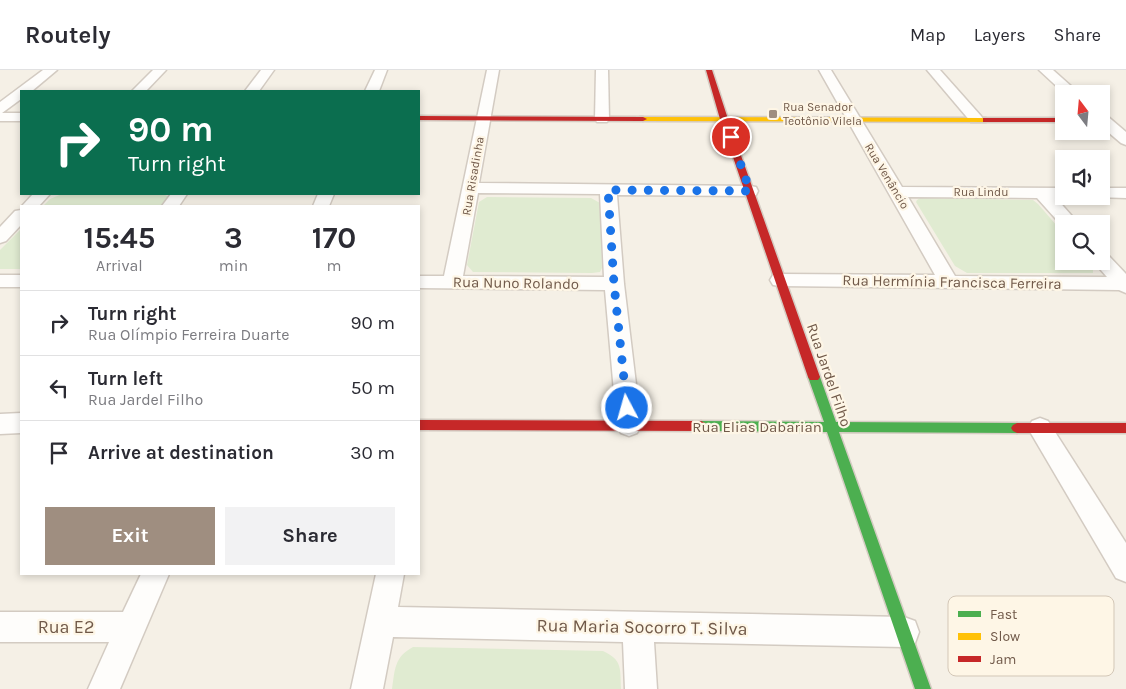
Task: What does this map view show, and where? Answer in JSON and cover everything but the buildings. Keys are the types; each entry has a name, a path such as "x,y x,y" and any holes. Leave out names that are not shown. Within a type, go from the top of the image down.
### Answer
{"street":[{"path":"25,90 51,70"},
{"path":"140,90 160,70"},
{"path":"253,90 268,70"},
{"path":"372,90 381,70"},
{"name":"Rua Risadinha","path":"452,282 472,188 493,70"},
{"path":"602,70 602,118"},
{"name":"Rua Jardel Filho","path":"709,70 724,119 924,689"},
{"name":"Rua Venâncio","path":"825,70 949,282"},
{"path":"932,70 976,119"},
{"path":"1045,70 1062,85"},
{"path":"0,110 20,94"},
{"path":"0,117 20,117"},
{"path":"420,118 1055,120"},
{"path":"1110,119 1126,120"},
{"path":"1110,126 1126,140"},
{"path":"472,188 750,191"},
{"path":"608,190 614,284 629,426"},
{"name":"Rua Lindu","path":"898,192 1055,193"},
{"path":"1042,193 1062,215"},
{"path":"1110,193 1126,193"},
{"path":"31,205 41,195"},
{"path":"0,237 20,216"},
{"path":"1110,269 1125,285"},
{"name":"Rua Hermínia Francisca Ferreira","path":"780,280 1125,285"},
{"path":"0,281 20,281"},
{"name":"Rua Nuno Rolando","path":"420,282 614,284"},
{"name":"Rua Elias Dabarian","path":"420,426 1126,428"},
{"path":"1040,428 1126,568"},
{"path":"104,689 155,575"},
{"path":"367,689 390,575"},
{"name":"Rua Maria Socorro T. Silva","path":"380,622 904,632"},
{"name":"Rua E2","path":"0,627 132,627"},
{"path":"638,627 641,689"}],"green space":[{"path":"60,195 165,195 170,200 166,205 44,205 50,199"},
{"path":"487,197 591,198 600,203 602,268 600,272 473,272 467,265 479,202"},
{"path":"920,198 1033,200 1055,224 1055,270 1093,270 1093,273 967,273 955,266 916,202"},
{"path":"20,230 20,269 0,269 0,250"},
{"path":"413,647 603,651 614,658 619,666 621,689 392,689 396,665 402,655"}],"traffic: fast":[{"path":"814,377 923,689"},
{"path":"701,426 1017,428"}],"traffic: slow":[{"path":"643,119 986,120"}],"traffic: jam":[{"path":"709,70 724,119 814,377"},
{"path":"420,118 643,119"},
{"path":"986,120 1055,120"},
{"path":"420,425 701,426"},
{"path":"1017,428 1126,428"}],"place":[{"name":"Rua Senador Teotônio Vilela","path":"773,114"}],"route":[{"path":"627,408 614,284 608,190 750,191 731,137"}]}
